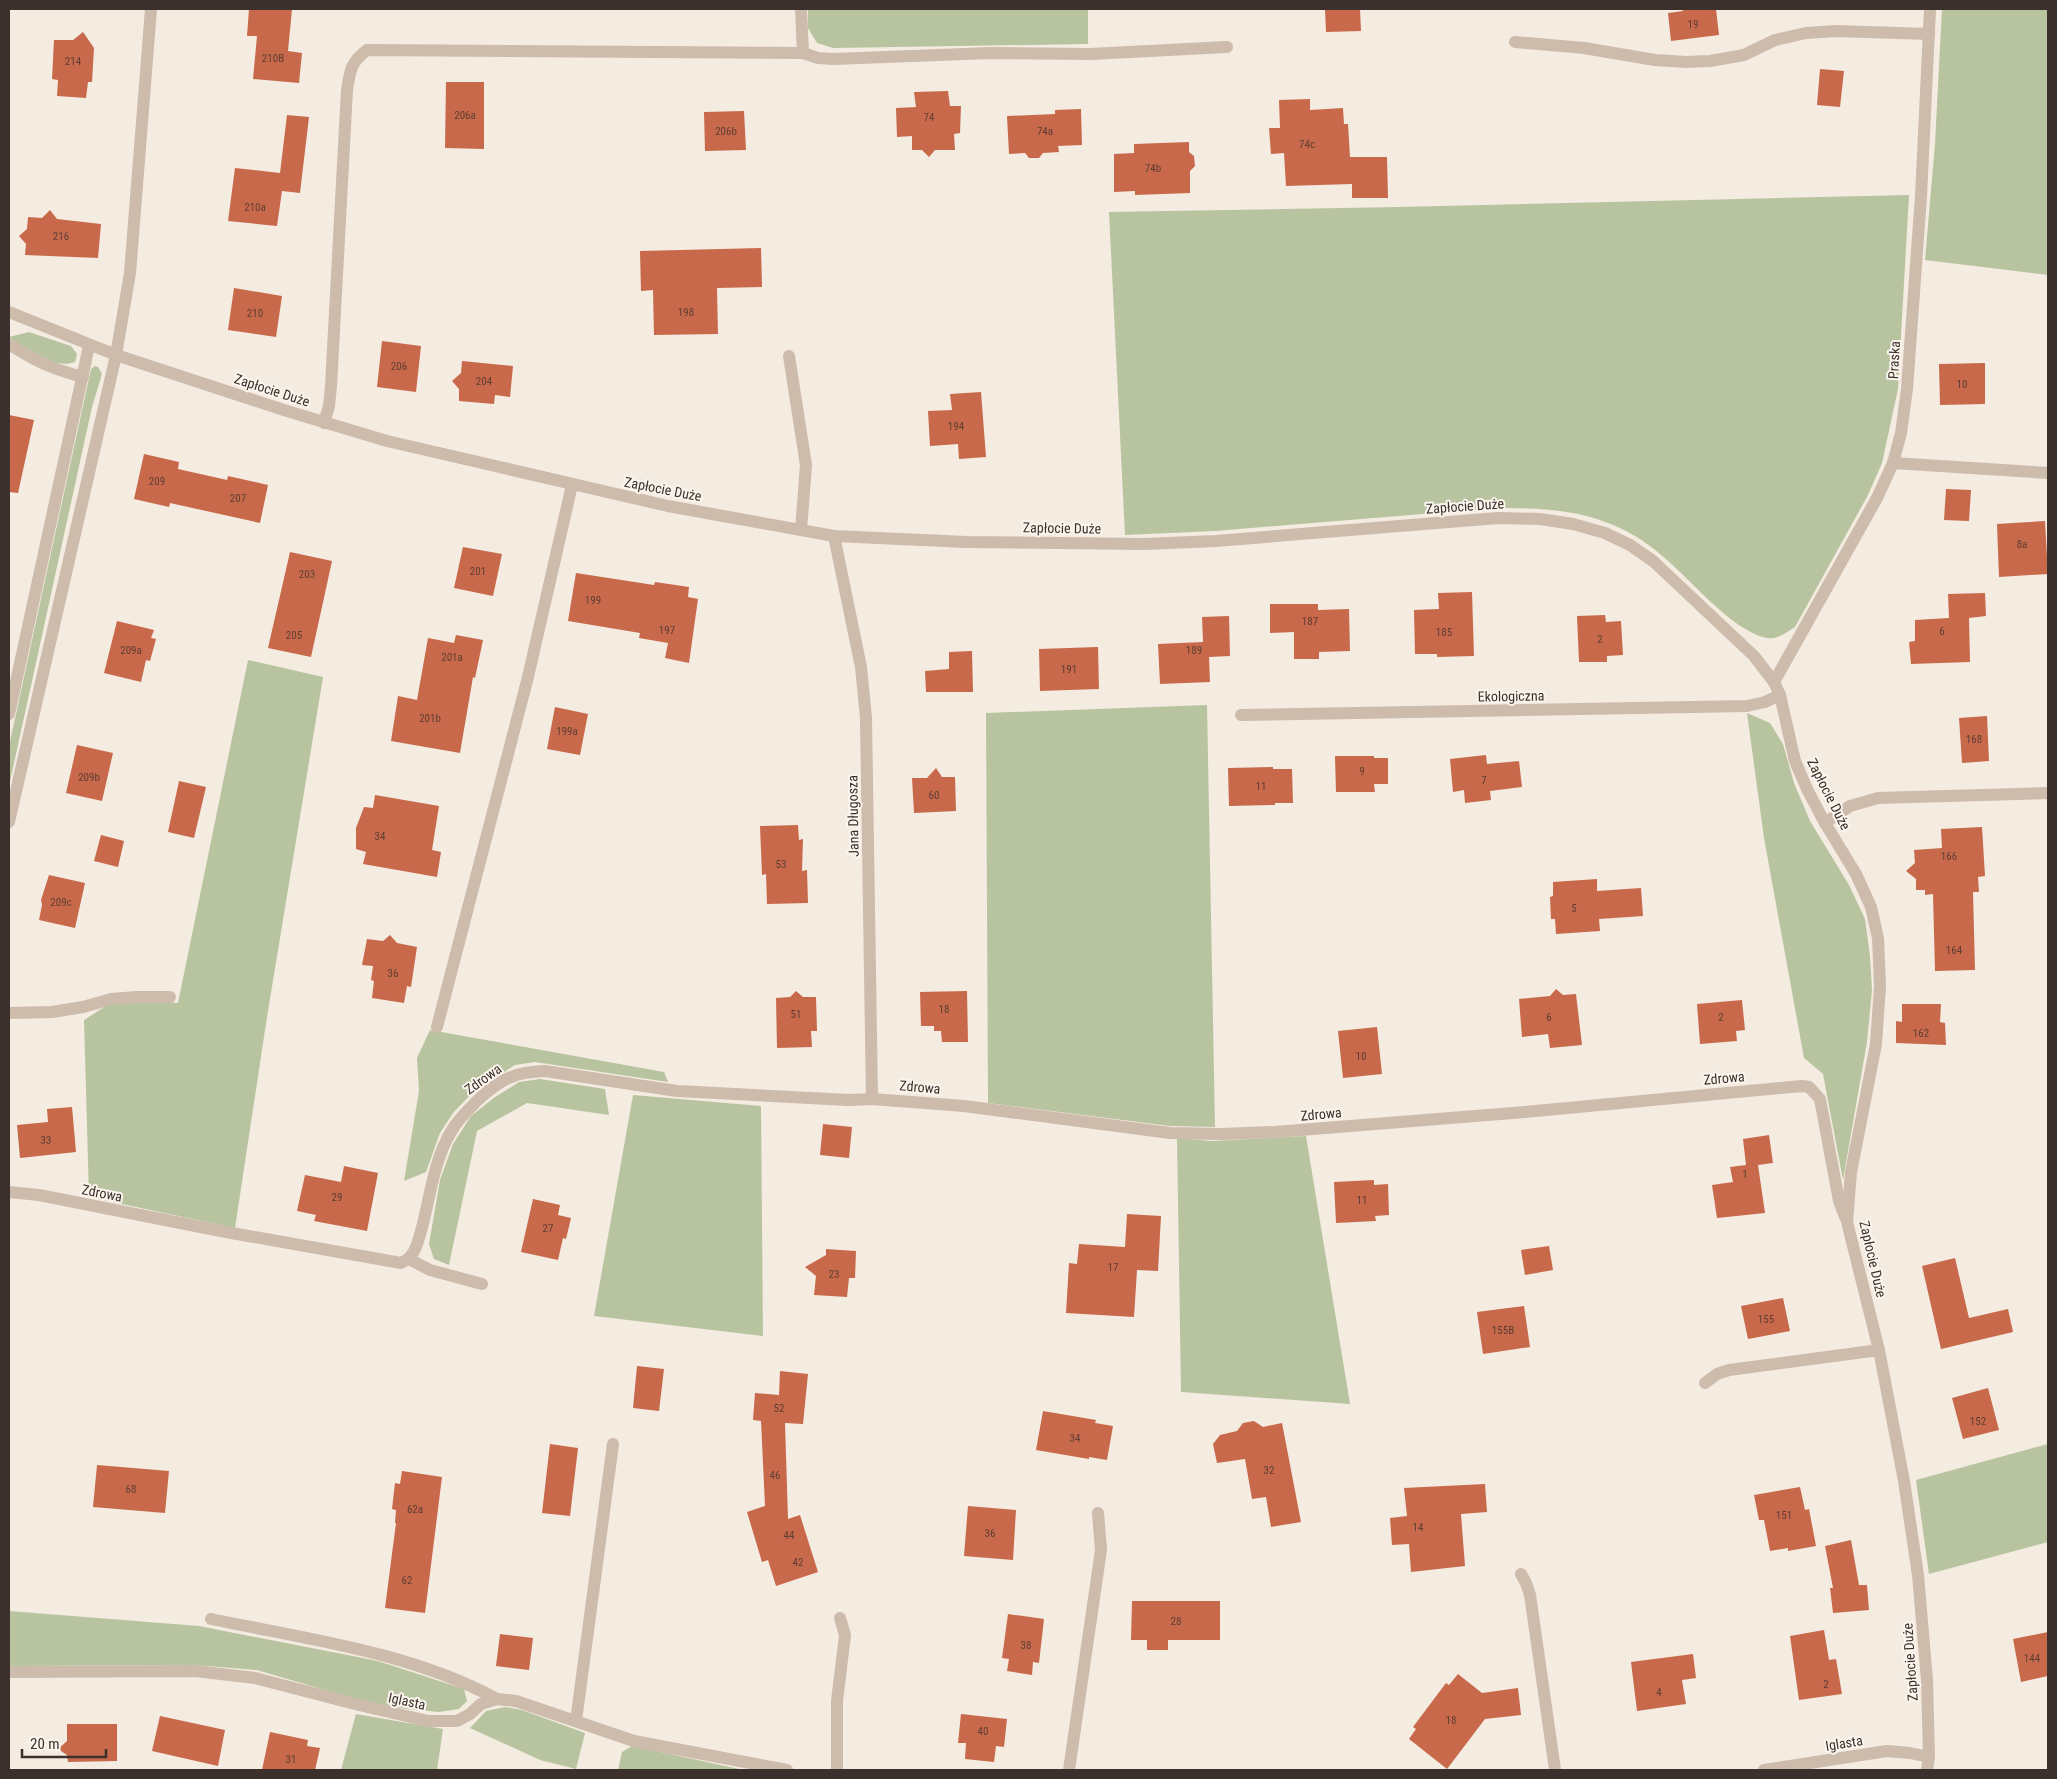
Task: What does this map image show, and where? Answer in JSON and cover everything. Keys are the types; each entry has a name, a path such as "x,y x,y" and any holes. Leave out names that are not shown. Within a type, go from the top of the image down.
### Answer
{"street":[{"path":"9,822 116,355 130,273 151,9"},
{"path":"801,9 803,53"},
{"name":"Praska","path":"1774,682 1877,498 1893,463 1901,433 1907,389 1921,196 1930,9"},
{"path":"1515,42 1584,48 1655,60 1686,62 1710,61 1744,54 1775,40 1806,33 1836,31 1929,34"},
{"path":"324,423 329,406 331,386 347,90 355,59 367,50 803,53 818,58 833,59 991,54 1090,54 1227,47"},
{"name":"Zapłocie Duże","path":"10,315 89,346 324,423 387,441 668,506 834,536 966,542 1144,544 1216,541 1498,518 1540,519 1573,524 1605,534 1630,545 1653,561 1728,630 1754,656 1774,682 1780,695 1795,761 1824,823 1856,874 1871,907 1878,947 1880,986 1876,1044 1851,1172 1847,1222 1879,1350 1904,1481 1918,1576 1928,1680 1928,1764"},
{"path":"9,344 34,360 53,369 82,377"},
{"path":"9,714 89,346"},
{"path":"789,356 806,465 801,530"},
{"path":"1893,463 2048,473"},
{"path":"437,1027 528,677 572,485"},
{"name":"Jana Długosza","path":"834,536 861,667 866,718 872,1099"},
{"name":"Ekologiczna","path":"1242,715 1731,706 1765,702 1780,695"},
{"path":"1824,823 1850,806 1878,798 2048,793"},
{"path":"9,1013 52,1012 83,1007 111,999 137,996 170,997"},
{"name":"Zdrowa","path":"9,1192 39,1195 401,1264 409,1260 416,1249 433,1177 452,1129 466,1111 486,1093 505,1079 523,1072 545,1071 677,1091 848,1100 872,1099 964,1106 1170,1133 1222,1134 1275,1132 1802,1086 1809,1087 1820,1100 1839,1201 1847,1222"},
{"path":"409,1260 430,1270 482,1284"},
{"path":"1705,1383 1717,1374 1728,1370 1879,1350"},
{"path":"576,1721 613,1444"},
{"path":"1069,1770 1101,1550 1098,1513"},
{"path":"1520,1574 1530,1595 1555,1770"},
{"path":"837,1770 837,1702 845,1635 840,1618"},
{"path":"211,1619 375,1653 468,1684 497,1699 516,1701 634,1741 787,1770"},
{"name":"Iglasta","path":"9,1672 195,1671 224,1673 255,1678 408,1717 447,1722 457,1721 470,1714 481,1704 497,1699"},
{"name":"Iglasta","path":"1764,1770 1887,1751 1910,1753 1928,1764"}],"green space":[{"path":"808,9 1088,9 1088,44 833,48 817,43 808,28"},
{"path":"1942,9 2048,9 2048,275 1925,260 1935,144"},
{"path":"1909,195 1898,389 1882,463 1868,495 1795,627 1778,637 1767,638 1739,625 1711,602 1660,554 1635,536 1594,518 1567,512 1496,508 1215,531 1125,535 1109,212"},
{"path":"29,332 71,346 77,354 75,362 67,364 49,361 9,337"},
{"path":"95,366 98,367 102,374 92,407 9,786 9,746 91,369"},
{"path":"248,660 323,677 267,1017 235,1228 89,1197 84,1020 109,1004 147,1001 178,1003"},
{"path":"1207,705 1215,1127 1170,1126 988,1103 986,713"},
{"path":"1747,713 1770,723 1783,744 1794,783 1810,821 1849,885 1865,919 1872,990 1867,1042 1843,1180 1823,1074 1804,1058 1764,838"},
{"path":"430,1030 664,1072 668,1082 535,1062 515,1065 474,1091 453,1113 440,1133 426,1172 404,1181 419,1091 417,1058"},
{"path":"540,1079 605,1089 609,1115 527,1103 477,1131 449,1265 434,1259 429,1244 440,1180 453,1144 471,1116 495,1097 519,1082"},
{"path":"633,1095 761,1106 763,1336 594,1316"},
{"path":"1306,1136 1350,1404 1181,1392 1177,1138 1213,1141"},
{"path":"2048,1444 2048,1542 1929,1574 1916,1480"},
{"path":"9,1611 199,1626 378,1661 464,1689 467,1701 459,1709 439,1712 407,1709 362,1701 257,1670 194,1665 9,1666"},
{"path":"505,1707 522,1710 585,1733 576,1769 540,1760 470,1728 486,1711"},
{"path":"356,1714 443,1729 437,1770 341,1770"},
{"path":"632,1746 744,1770 618,1770 622,1752"}],"building":[{"path":"249,9 292,9 288,51 302,53 299,83 253,79 257,36 247,36"},
{"path":"1325,9 1360,9 1361,31 1326,32"},
{"path":"1682,9 1716,9 1719,35 1671,41 1668,13 1683,11"},
{"path":"83,32 94,48 92,82 88,82 86,98 57,96 58,80 52,79 54,40 73,40"},
{"path":"1820,69 1844,71 1840,107 1817,105"},
{"path":"446,82 484,82 484,149 445,148"},
{"path":"948,91 950,106 961,106 960,133 954,134 955,150 935,150 929,157 922,150 912,150 912,136 897,137 896,108 916,107 914,92"},
{"path":"1310,99 1310,110 1343,108 1344,124 1348,124 1350,157 1387,157 1388,198 1352,198 1352,184 1286,186 1284,153 1271,154 1269,128 1280,128 1279,100"},
{"path":"1081,109 1082,145 1058,146 1059,152 1043,153 1039,158 1029,158 1025,153 1009,154 1007,116 1055,114 1055,110"},
{"path":"744,111 746,150 705,151 704,112"},
{"path":"287,115 309,117 300,193 282,191 277,226 228,221 235,168 280,173"},
{"path":"1189,142 1189,152 1194,156 1195,166 1190,171 1190,193 1135,195 1135,191 1114,192 1114,154 1134,153 1134,144"},
{"path":"50,210 57,219 101,224 98,258 25,255 26,244 19,236 27,229 28,217 42,218"},
{"path":"761,248 762,287 717,288 718,334 654,335 653,290 641,291 640,251"},
{"path":"234,288 282,296 276,337 228,330"},
{"path":"382,341 421,346 416,392 377,387"},
{"path":"462,361 513,366 510,397 495,395 494,404 459,401 459,389 452,381 461,373"},
{"path":"1985,363 1985,404 1940,405 1939,364"},
{"path":"981,392 986,457 959,459 958,444 930,446 928,411 952,410 950,394"},
{"path":"9,415 34,420 18,493 9,492"},
{"path":"144,454 179,462 178,469 227,480 228,476 268,485 260,523 170,503 169,507 134,499"},
{"path":"1946,489 1971,490 1969,521 1944,520"},
{"path":"2045,521 2048,574 1999,577 1997,524"},
{"path":"463,547 502,554 493,596 454,588"},
{"path":"290,552 332,561 311,657 268,648"},
{"path":"576,573 654,585 655,582 689,587 688,597 698,599 689,663 665,658 668,643 639,638 640,633 568,621"},
{"path":"1472,592 1474,656 1437,657 1437,654 1415,654 1414,610 1439,609 1438,593"},
{"path":"1985,593 1986,616 1969,618 1970,662 1911,664 1909,642 1915,641 1915,620 1949,618 1948,594"},
{"path":"1270,604 1318,604 1318,610 1349,609 1350,651 1319,652 1319,659 1294,659 1294,632 1270,633"},
{"path":"1605,615 1606,622 1621,621 1623,655 1607,656 1607,662 1579,662 1577,616"},
{"path":"1229,616 1230,656 1209,657 1210,682 1160,684 1158,644 1203,642 1202,617"},
{"path":"117,621 154,630 151,638 156,639 150,661 146,660 141,682 104,673"},
{"path":"456,635 483,640 475,678 473,677 460,753 391,741 398,696 417,700 428,638 454,643"},
{"path":"1098,647 1099,689 1040,691 1039,649"},
{"path":"972,651 973,692 926,692 925,671 949,669 949,652"},
{"path":"555,707 588,714 580,755 547,749"},
{"path":"1987,716 1989,761 1962,763 1959,718"},
{"path":"77,745 113,753 102,801 66,793"},
{"path":"1486,755 1487,764 1519,761 1522,787 1490,791 1491,800 1465,803 1464,790 1453,792 1450,759"},
{"path":"1335,756 1388,758 1388,784 1374,784 1375,792 1336,792"},
{"path":"1273,767 1273,769 1292,769 1293,803 1229,806 1228,768"},
{"path":"936,768 942,777 955,777 956,811 914,813 912,778 927,778"},
{"path":"179,781 206,787 194,838 168,832"},
{"path":"375,795 439,806 432,850 441,852 437,877 363,864 366,852 356,849 356,828 364,807 373,808"},
{"path":"798,825 799,840 803,839 802,871 807,870 808,903 767,904 766,874 762,875 760,826"},
{"path":"1982,827 1985,876 1978,877 1979,892 1973,892 1975,970 1935,971 1933,894 1925,895 1925,890 1916,890 1916,879 1906,871 1915,863 1914,850 1942,848 1941,829"},
{"path":"101,835 124,841 118,867 94,861"},
{"path":"49,875 85,883 75,928 39,920 41,900"},
{"path":"1597,879 1597,891 1641,888 1643,916 1599,919 1600,931 1556,934 1555,919 1551,919 1550,897 1553,896 1553,882"},
{"path":"390,935 397,943 417,947 411,987 407,986 404,1003 372,998 374,981 371,980 373,966 362,965 367,939 383,941"},
{"path":"1556,989 1563,995 1576,994 1582,1045 1550,1048 1548,1034 1522,1037 1519,999 1550,996"},
{"path":"796,991 803,997 816,997 817,1031 811,1031 812,1047 777,1048 776,998 790,997"},
{"path":"967,991 968,1042 942,1042 941,1031 934,1031 934,1026 921,1026 920,992"},
{"path":"1742,1000 1745,1030 1736,1031 1737,1041 1700,1044 1697,1004"},
{"path":"1902,1004 1941,1004 1940,1022 1945,1023 1946,1045 1896,1043 1896,1021 1902,1022"},
{"path":"1377,1027 1382,1074 1343,1078 1338,1031"},
{"path":"72,1107 76,1152 20,1158 17,1125 48,1122 47,1109"},
{"path":"823,1124 852,1127 849,1158 820,1155"},
{"path":"1769,1135 1773,1163 1758,1165 1765,1213 1717,1218 1712,1185 1733,1182 1730,1167 1746,1165 1743,1139"},
{"path":"344,1166 378,1173 367,1231 314,1221 316,1215 297,1211 305,1175 341,1182"},
{"path":"1374,1180 1374,1185 1388,1184 1389,1215 1375,1216 1376,1221 1336,1223 1334,1182"},
{"path":"533,1199 560,1205 558,1215 571,1218 566,1239 563,1238 558,1260 521,1252"},
{"path":"1127,1214 1161,1216 1158,1271 1137,1270 1134,1317 1066,1313 1069,1263 1077,1264 1079,1244 1125,1247"},
{"path":"1549,1246 1553,1270 1525,1275 1521,1250"},
{"path":"826,1249 856,1251 855,1278 849,1278 847,1297 814,1295 816,1276 805,1267 826,1255"},
{"path":"1955,1258 1969,1318 2008,1309 2013,1332 1941,1349 1922,1266"},
{"path":"1783,1298 1790,1331 1748,1339 1741,1306"},
{"path":"1524,1306 1530,1347 1483,1354 1477,1312"},
{"path":"637,1366 664,1369 659,1411 633,1408"},
{"path":"780,1371 808,1374 803,1424 785,1423 788,1519 800,1515 818,1572 776,1586 768,1560 762,1562 747,1512 765,1506 761,1421 753,1420 755,1393 779,1395"},
{"path":"1988,1388 1999,1430 1963,1439 1952,1398"},
{"path":"1043,1411 1096,1420 1095,1423 1113,1426 1107,1460 1089,1457 1089,1459 1036,1450"},
{"path":"1254,1421 1263,1427 1282,1423 1301,1522 1271,1527 1266,1497 1252,1499 1245,1459 1217,1463 1213,1444 1220,1435 1237,1431 1243,1423"},
{"path":"550,1444 578,1448 570,1516 542,1513"},
{"path":"97,1465 169,1471 165,1513 93,1507"},
{"path":"402,1471 442,1477 425,1613 385,1608 396,1523 396,1510 392,1509 395,1483 400,1484"},
{"path":"1485,1484 1487,1512 1461,1514 1465,1566 1411,1572 1409,1544 1392,1545 1390,1518 1407,1516 1404,1488"},
{"path":"1800,1487 1805,1510 1809,1509 1816,1546 1788,1551 1788,1548 1770,1551 1764,1520 1759,1520 1754,1495"},
{"path":"968,1506 1016,1510 1013,1560 964,1556"},
{"path":"1851,1540 1859,1585 1867,1585 1869,1610 1833,1613 1830,1588 1833,1588 1825,1546"},
{"path":"1132,1601 1220,1601 1220,1640 1168,1640 1168,1650 1147,1650 1147,1640 1131,1640"},
{"path":"1008,1614 1044,1619 1039,1663 1033,1662 1032,1675 1007,1671 1009,1659 1002,1658"},
{"path":"1824,1630 1829,1660 1836,1659 1842,1694 1799,1700 1790,1636"},
{"path":"2048,1632 2048,1676 2021,1682 2013,1639"},
{"path":"500,1634 533,1638 529,1670 496,1666"},
{"path":"1693,1654 1696,1678 1682,1680 1686,1704 1637,1711 1631,1662"},
{"path":"1458,1674 1482,1693 1518,1688 1521,1715 1485,1719 1447,1769 1409,1739 1416,1729 1413,1727 1446,1683 1449,1685"},
{"path":"961,1714 1007,1719 1004,1747 996,1746 994,1762 965,1759 966,1743 958,1743"},
{"path":"160,1716 225,1730 218,1766 152,1751"},
{"path":"67,1724 117,1724 117,1761 68,1762 67,1755 58,1749 67,1741"},
{"path":"270,1732 308,1740 307,1746 320,1748 315,1770 262,1770"}]}
